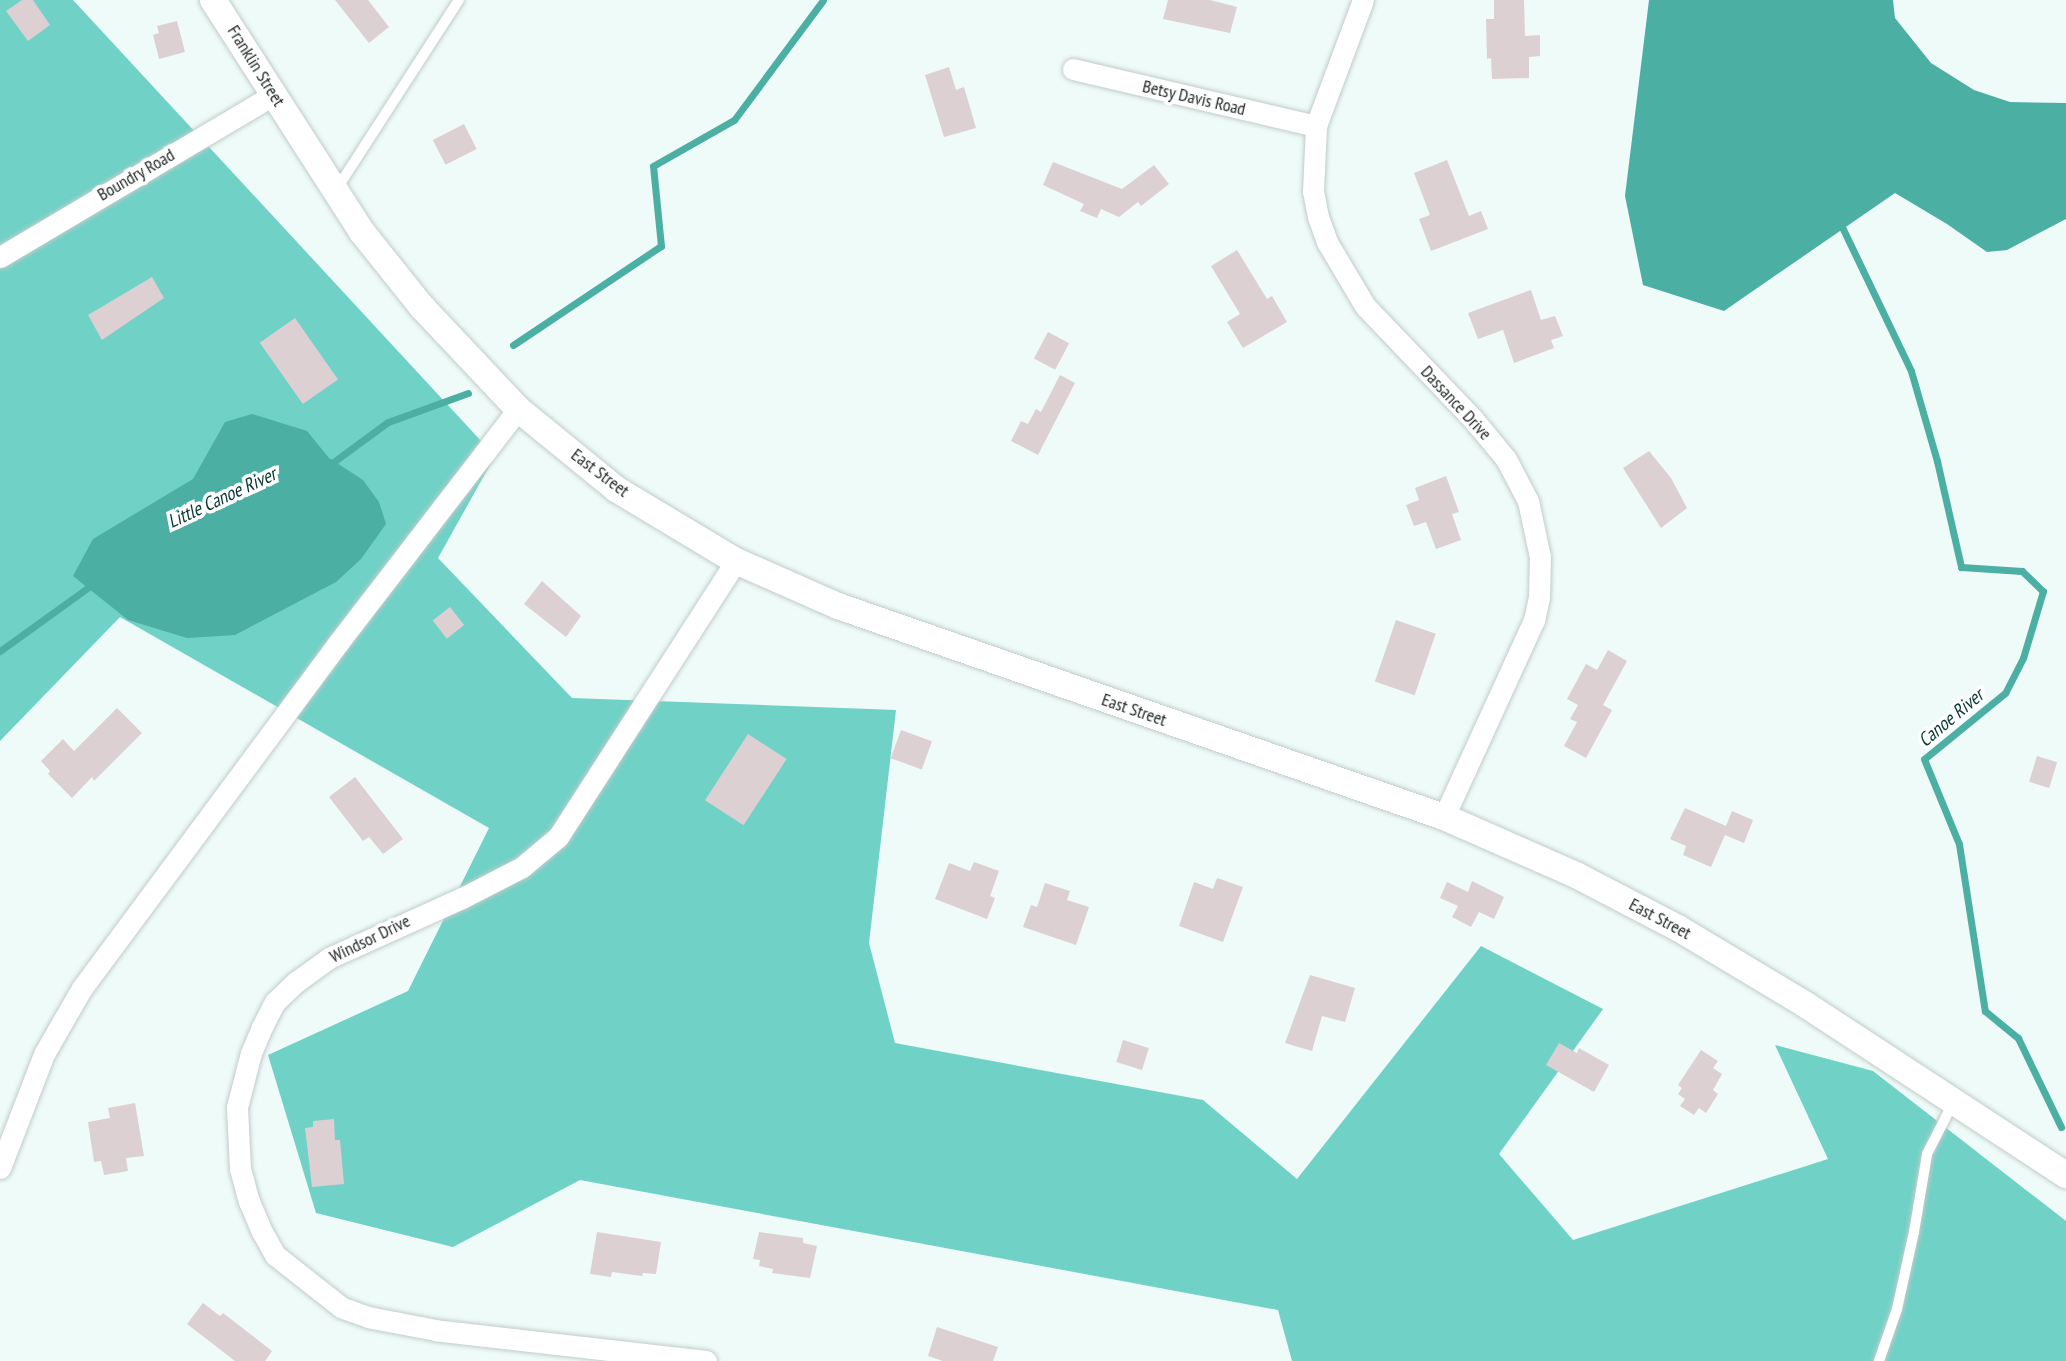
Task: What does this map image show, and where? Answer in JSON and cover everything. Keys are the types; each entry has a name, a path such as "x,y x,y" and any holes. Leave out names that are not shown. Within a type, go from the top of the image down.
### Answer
{"street":[{"name":"Franklin Street","path":"213,0 296,133"},
{"name":"Dassance Drive","path":"1363,0 1316,126 1313,191 1327,242 1365,306 1474,419 1506,458 1528,501 1538,537 1540,579 1534,620 1444,817"},
{"name":"Betsy Davis Road","path":"1073,69 1316,126"},
{"name":"Boundry Road","path":"0,257 274,95"},
{"name":"East Street","path":"296,133 362,232 421,306 518,409 616,489 736,561 838,606 971,655 1444,817 1576,875 1678,928 1806,1004 2066,1175"},
{"path":"0,1168 44,1054 82,988 338,643 518,409"},
{"name":"Windsor Drive","path":"706,1361 436,1331 369,1317 341,1307 275,1255 262,1233 240,1169 237,1107 251,1053 262,1027 275,1002 296,982 329,958 512,872 558,837 736,561"}],"lane":[{"path":"335,192 458,0"},
{"path":"1879,1361 1898,1309 1927,1154 1954,1101"}],"shaded area":[{"path":"0,0 73,0 495,456 438,558 572,698 896,710 869,943 895,1043 1203,1100 1297,1179 1481,946 1603,1009 1499,1154 1573,1240 1828,1159 1775,1045 1873,1071 2066,1221 2066,1361 1292,1361 1278,1310 580,1180 453,1247 316,1213 268,1055 408,991 489,828 120,617 0,741"}],"water":[{"path":"1649,0 1893,0 1895,18 1931,63 1974,90 2010,102 2066,103 2066,219 2007,250 1987,252 1895,193 1724,311 1643,285 1625,196"},
{"path":"252,414 307,431 329,458 363,480 379,502 386,524 361,559 336,582 235,635 187,638 128,620 73,576 93,539 193,479 225,422"}],"building":[{"path":"22,0 33,0 50,25 28,41 6,11"},
{"path":"335,0 368,0 389,27 369,43"},
{"path":"1168,0 1210,0 1237,7 1230,33 1163,19"},
{"path":"1494,0 1524,0 1525,36 1540,35 1540,56 1529,57 1529,78 1492,79 1491,58 1487,59 1486,19 1494,19"},
{"path":"177,21 185,52 159,59 153,35 159,33 157,26"},
{"path":"949,67 956,90 964,87 976,128 944,137 925,75"},
{"path":"464,124 477,149 446,165 433,140"},
{"path":"1447,160 1469,216 1481,211 1488,229 1431,251 1419,219 1430,215 1414,173"},
{"path":"1053,162 1122,189 1154,165 1169,184 1141,206 1138,202 1119,217 1101,209 1097,218 1080,211 1084,204 1043,185"},
{"path":"1237,250 1267,299 1272,296 1287,322 1243,348 1227,322 1240,314 1211,266"},
{"path":"152,277 164,298 102,340 88,315"},
{"path":"1531,290 1541,320 1555,316 1563,336 1551,340 1554,348 1514,363 1503,330 1478,339 1468,313"},
{"path":"295,318 338,379 303,404 260,343"},
{"path":"1048,332 1069,343 1055,370 1034,358"},
{"path":"1060,375 1075,383 1038,455 1011,441 1021,421 1028,424 1036,409 1041,412"},
{"path":"1649,451 1671,478 1687,508 1661,528 1623,468"},
{"path":"1446,476 1459,512 1452,514 1461,540 1436,549 1426,522 1414,526 1406,505 1419,500 1415,488"},
{"path":"542,581 581,616 566,637 524,604"},
{"path":"450,607 464,625 447,639 433,621"},
{"path":"1396,620 1436,634 1415,695 1375,681"},
{"path":"1608,650 1627,661 1603,705 1612,710 1586,758 1564,746 1577,722 1570,719 1578,705 1567,699 1586,664 1597,670"},
{"path":"117,708 142,733 94,781 92,777 72,798 48,774 50,771 41,761 63,739 74,751"},
{"path":"901,730 932,741 922,769 891,758"},
{"path":"748,734 787,759 744,825 705,800"},
{"path":"2037,756 2057,762 2049,788 2029,782"},
{"path":"355,777 403,839 383,854 369,837 363,841 329,797"},
{"path":"1685,808 1726,826 1732,811 1753,820 1744,843 1725,835 1711,867 1683,855 1686,846 1670,839"},
{"path":"974,862 999,871 990,896 995,898 987,919 935,899 949,863 970,871"},
{"path":"1217,878 1243,887 1223,942 1179,926 1194,882 1213,889"},
{"path":"1472,881 1504,897 1494,919 1479,912 1471,927 1452,917 1458,906 1440,898 1447,882 1468,892"},
{"path":"1045,883 1070,891 1067,900 1089,907 1076,945 1023,927 1031,905 1037,907"},
{"path":"1310,975 1355,988 1345,1022 1322,1016 1312,1051 1285,1043"},
{"path":"1123,1040 1149,1048 1142,1070 1116,1062"},
{"path":"1559,1043 1577,1053 1579,1048 1609,1065 1594,1092 1546,1065"},
{"path":"1701,1050 1718,1061 1713,1068 1722,1074 1713,1090 1718,1094 1706,1113 1699,1108 1694,1115 1680,1106 1685,1099 1678,1094 1682,1088 1678,1085"},
{"path":"135,1103 144,1156 126,1158 128,1171 104,1175 101,1161 94,1162 88,1122 110,1118 108,1108"},
{"path":"334,1119 335,1140 340,1140 344,1184 312,1187 305,1128 313,1127 313,1121"},
{"path":"597,1232 661,1242 656,1274 643,1273 642,1276 612,1272 611,1277 590,1274"},
{"path":"759,1232 803,1238 803,1243 817,1246 810,1278 772,1273 773,1269 759,1266 760,1260 753,1259"},
{"path":"203,1303 220,1316 223,1313 272,1351 265,1361 235,1361 187,1324"},
{"path":"937,1327 998,1347 993,1361 943,1361 928,1356"}],"waterway":[{"name":"Little Canoe River","path":"513,345 661,246 653,166 734,120 823,0"},
{"name":"Canoe River","path":"1843,229 1911,371 1937,461 1961,567 2022,571 2043,591 2023,658 2005,693 1924,759 1959,844 1985,1011 2018,1038 2061,1127"},
{"name":"Little Canoe River","path":"328,466 388,422 468,393"},
{"name":"Little Canoe River","path":"0,651 93,584"}]}
